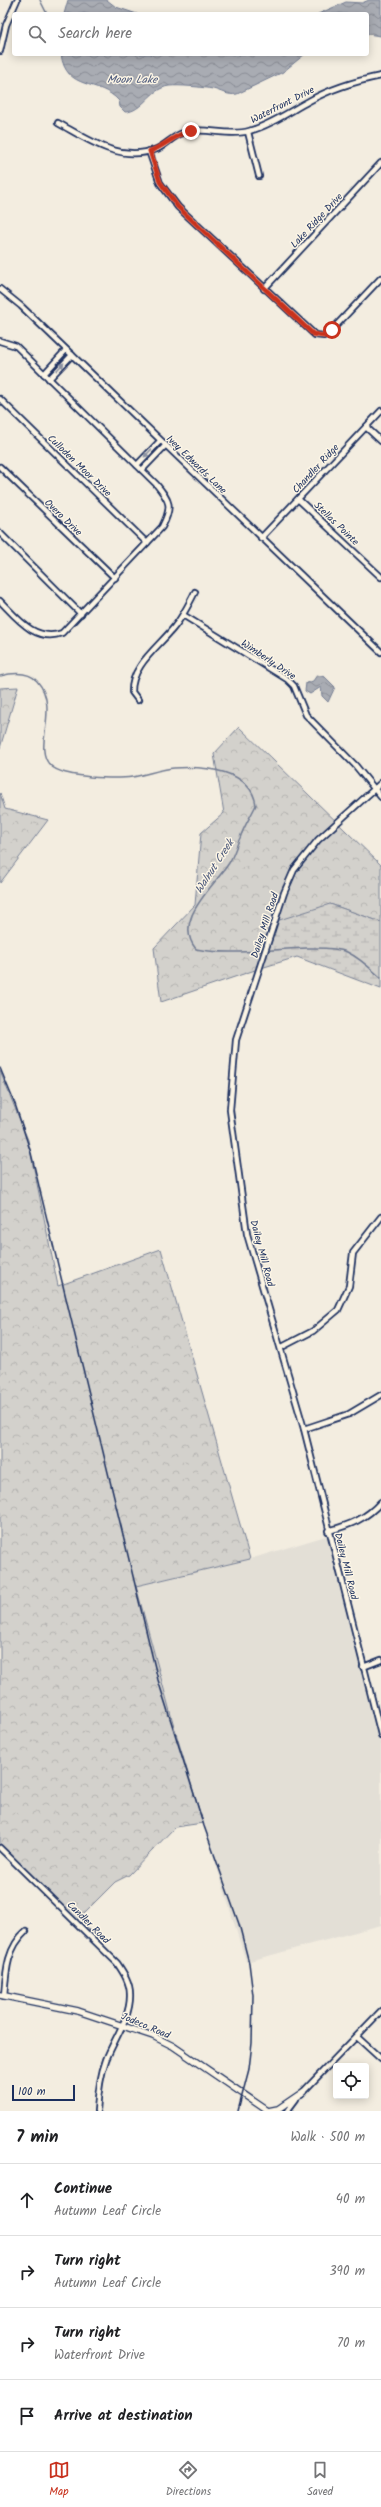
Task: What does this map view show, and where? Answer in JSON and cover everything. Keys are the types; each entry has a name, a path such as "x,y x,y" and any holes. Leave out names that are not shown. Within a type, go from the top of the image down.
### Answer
{"main road":[{"name":"Jodeco Road","path":"2,1995 78,2010 123,2024 173,2046 268,2111"},
{"path":"268,2111 278,2109 303,2092"}],"street":[{"path":"0,51 6,25 17,0"},
{"name":"Waterfront Drive","path":"58,123 105,148 121,153 137,154 150,151 187,132 248,132 326,92 359,81 381,76"},
{"path":"248,132 259,176"},
{"path":"150,151 160,182 178,207 313,334 320,336 330,332 381,278"},
{"name":"Lake Ridge Drive","path":"264,289 381,162"},
{"name":"Ivey Edwards Lane","path":"0,289 21,306 381,652"},
{"path":"0,341 16,346 142,470 166,496 170,507 162,526 62,633 56,635 44,634 27,628 0,601"},
{"path":"44,374 66,350"},
{"path":"49,379 72,355"},
{"name":"Culloden Moor Drive","path":"0,399 147,543"},
{"name":"Chandler Ridge","path":"261,538 381,411"},
{"path":"366,426 381,441"},
{"path":"137,465 160,441"},
{"path":"142,470 166,446"},
{"name":"Overo Drive","path":"0,467 115,578"},
{"name":"Stellas Pointe","path":"298,499 381,578"},
{"path":"170,507 175,508"},
{"path":"0,534 81,614"},
{"path":"138,700 132,692 134,677 144,660 183,615 195,592"},
{"path":"0,609 4,605"},
{"name":"Wimberly Drive","path":"183,615 287,679 294,686 306,716 355,765 381,797"},
{"name":"Dailey Mill Road","path":"381,783 318,840 294,870 284,893 236,1040 230,1110 244,1211 256,1268 282,1347 304,1429 328,1531 381,1735"},
{"path":"282,1347 313,1331 338,1310 349,1286 353,1253 381,1217"},
{"path":"304,1429 343,1417 381,1395"},
{"path":"328,1531 350,1525 370,1514 381,1502"},
{"path":"363,1666 381,1660"},
{"name":"Candler Road","path":"0,1848 117,1963 127,1980 130,1994 123,2024 106,2060 99,2084 97,2111"},
{"path":"2,1995 12,1949 16,1939 26,1931"},
{"path":"287,2111 303,2092 381,2012"},
{"path":"357,2037 381,2059"}],"shaded area":[{"path":"329,1535 349,1624 381,1744 381,1925 246,1962 175,1730 136,1586 250,1559"}],"green space":[{"path":"18,687 0,748 0,688"},
{"path":"239,727 381,865 381,922 330,904 261,968 161,1002 154,948 195,905 201,833 224,813 214,754"},
{"path":"0,793 5,809 48,820 0,883"},
{"path":"330,904 381,922 381,989 297,957 261,968 273,922"},
{"path":"0,1071 28,1140 58,1286 161,1249 250,1559 136,1586 175,1730 203,1823 175,1827 129,1875 115,1882 76,1921 0,1848"}],"water":[{"path":"68,0 107,0 116,7 131,12 65,12"},
{"path":"369,0 381,0 381,36 369,34 369,12 323,12 346,2 362,3"},
{"name":"Moon Lake","path":"62,56 303,56 283,72 237,94 228,94 213,89 169,86 156,91 137,108 125,112 120,107 119,101 111,94 102,89 76,80 69,74 64,66"},
{"path":"317,675 325,677 335,687 328,702 322,696 321,687 310,694 305,691 306,683 313,681"}],"waterway":[{"path":"40,0 46,12"},
{"name":"Walnut Creek","path":"0,676 25,674 37,681 44,692 47,703 44,738 45,757 50,765 58,770 69,774 90,777 127,778 174,768 211,769 236,777 245,784 252,793 256,805 243,829 231,860 198,904 192,915 189,927 190,938 196,949 222,952 251,952 307,948 337,949 356,957 381,978"}],"railway":[{"path":"0,1068 15,1104 31,1153 158,1680 204,1826 239,1924 249,1963 253,1995 252,2043 249,2069 238,2111"}],"route":[{"path":"191,131 182,133 159,148 150,151 160,182 167,193 186,216 313,334 324,336 332,330"}]}
